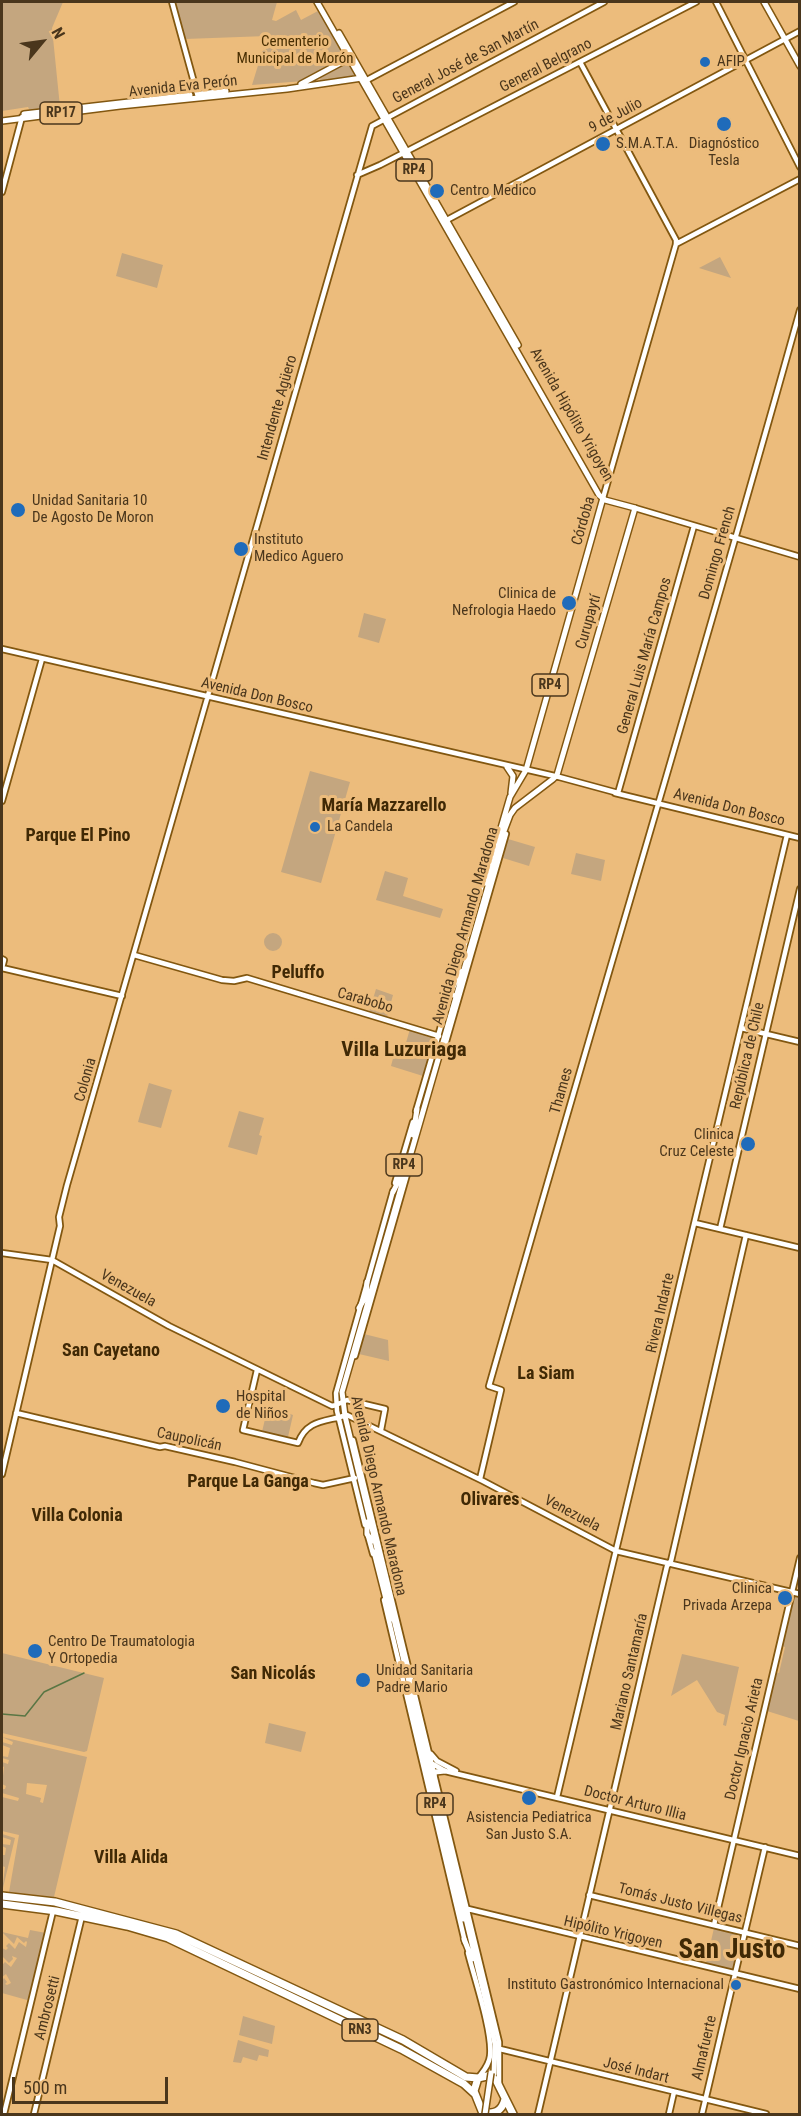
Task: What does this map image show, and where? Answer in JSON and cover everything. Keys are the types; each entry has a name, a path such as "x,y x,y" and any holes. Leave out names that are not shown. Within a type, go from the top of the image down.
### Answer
{"highway":[{"name":"RN3","path":"2,1896 55,1902 176,1934 403,2040 466,2077 490,2077 499,2083"},
{"name":"RN3","path":"2,1904 53,1910 127,1926 168,1938 401,2049 465,2084 474,2094"},
{"path":"478,2077 474,2094 490,2114 501,2110 505,2099"},
{"path":"499,2083 513,2115"}],"main road":[{"name":"Avenida Hipólito Yrigoyen","path":"319,2 603,498"},
{"path":"764,2 800,66"},
{"name":"Avenida Eva Perón","path":"198,96 300,84 319,76 350,54"},
{"path":"319,76 322,83"},
{"name":"Avenida Eva Perón","path":"2,119 120,102 364,79"},
{"path":"603,498 635,508"},
{"name":"Córdoba","path":"525,771 603,498"},
{"name":"Curupaytí","path":"555,778 635,508"},
{"path":"507,767 513,776 510,797"},
{"name":"Avenida Diego Armando Maradona","path":"490,2114 494,2036 437,1812 425,1745 340,1403 343,1377 466,957 480,900 505,823 510,797 525,771"},
{"name":"Avenida Diego Armando Maradona","path":"505,823 515,808 555,778"},
{"path":"480,900 481,920"},
{"name":"Avenida Diego Armando Maradona","path":"340,1403 398,1199 452,994 466,957"},
{"path":"413,1135 417,1109"},
{"path":"393,1191 402,1174"},
{"path":"394,1220 398,1199"},
{"path":"360,1308 366,1296 367,1282"},
{"name":"Avenida Diego Armando Maradona","path":"343,1416 355,1478 412,1710 433,1776 448,1840 490,2035 493,2074"},
{"path":"367,1522 368,1534 372,1541"},
{"path":"376,1567 385,1594"},
{"path":"387,1603 386,1611 391,1621"},
{"path":"398,1636 405,1647 403,1654"},
{"path":"407,1687 412,1710"},
{"path":"425,1745 429,1751"},
{"path":"433,1776 445,1771"},
{"path":"437,1812 438,1828 446,1848 447,1870"},
{"path":"448,1840 457,1866"},
{"path":"464,1939 472,1959"},
{"path":"480,1963 480,1974 485,1983"}],"street":[{"path":"172,2 198,96"},
{"path":"364,79 514,2"},
{"name":"General José de San Martín","path":"372,126 604,2"},
{"name":"General Belgrano","path":"357,175 696,2"},
{"path":"716,2 800,167"},
{"name":"9 de Julio","path":"445,221 800,31"},
{"path":"580,62 676,243 800,179"},
{"path":"2,192 22,116"},
{"name":"Intendente Agüero","path":"208,696 372,126"},
{"name":"Córdoba","path":"603,498 676,243"},
{"name":"Domingo French","path":"657,802 800,310"},
{"path":"635,508 800,557"},
{"name":"General Luis María Campos","path":"618,793 694,525"},
{"name":"Avenida Don Bosco","path":"2,649 657,802 800,838"},
{"path":"2,801 42,659"},
{"name":"Colonia","path":"2,1474 60,1226 58,1217 208,696"},
{"name":"Thames","path":"480,1479 501,1390 489,1386 657,802"},
{"name":"Avenida Diego Armando Maradona","path":"340,1403 337,1384 417,1109 481,920 504,842 505,823"},
{"name":"Rivera Indarte","path":"557,1797 787,835"},
{"name":"República de Chile","path":"720,1229 800,889"},
{"name":"Avenida Diego Armando Maradona","path":"452,994 480,900"},
{"name":"Carabobo","path":"134,955 222,980 247,978 441,1040"},
{"path":"3,959 2,968 122,996"},
{"path":"741,1028 800,1042"},
{"name":"Avenida Diego Armando Maradona","path":"340,1403 394,1220 441,1040"},
{"path":"695,1223 800,1248"},
{"name":"Mariano Santamaría","path":"538,2115 746,1235"},
{"name":"Venezuela","path":"2,1253 52,1260 165,1323 332,1406 340,1403 385,1409 381,1430"},
{"path":"257,1370 243,1430 298,1443 303,1432 311,1425 325,1419 343,1416"},
{"name":"Caupolicán","path":"16,1413 235,1462 321,1485 355,1478"},
{"name":"Avenida Diego Armando Maradona","path":"343,1416 405,1647 429,1751 428,1760"},
{"name":"Venezuela","path":"343,1416 381,1430 616,1551 800,1594"},
{"name":"Avenida Diego Armando Maradona","path":"355,1478 447,1870 462,1908 485,1983 500,2049 499,2083"},
{"name":"Doctor Ignacio Arieta","path":"714,1925 800,1558"},
{"name":"Doctor Arturo Illia","path":"429,1751 437,1761 464,1774"},
{"name":"Doctor Arturo Illia","path":"428,1760 445,1771 800,1856"},
{"name":"Avenida Diego Armando Maradona","path":"433,1776 457,1866 464,1939 485,2020 490,2051 488,2064 478,2077"},
{"name":"Almafuerte","path":"702,2115 765,1847"},
{"name":"Tomás Justo Villegas","path":"589,1894 800,1946"},
{"path":"4,2115 55,1902"},
{"path":"79,1908 82,1917"},
{"name":"Hipólito Yrigoyen","path":"462,1908 800,1989"},
{"name":"Ambrosetti","path":"34,2115 82,1917"},
{"name":"José Indart","path":"500,2049 766,2115"},
{"path":"669,2115 674,2092"}],"green space":[{"path":"2,2 63,2 52,28 60,107 31,113 28,107 2,111"},
{"name":"Cementerio Municipal de Morón","path":"174,2 277,2 272,20 276,21 296,10 301,20 318,11 344,56 343,59 304,81 252,85 267,36 185,39"},
{"path":"348,61 357,74 356,76 320,80 320,76"},
{"path":"122,253 163,265 157,288 116,276"},
{"path":"720,257 731,278 699,268"},
{"path":"364,613 386,619 379,643 358,637"},
{"name":"La Candela","path":"310,771 350,782 321,883 281,872"},
{"path":"508,839 535,847 529,866 503,858"},
{"path":"576,853 605,860 601,881 571,874"},
{"path":"385,871 408,878 403,896 443,909 440,918 376,900"},
{"path":"269,933 277,933 282,938 280,949 269,951 264,946 264,938"},
{"path":"376,989 393,995 387,1017 369,1012"},
{"path":"410,1029 434,1036 430,1054 425,1053 424,1056 429,1058 423,1076 391,1066 395,1051 403,1053"},
{"path":"149,1083 172,1090 161,1128 138,1122"},
{"path":"239,1111 264,1118 257,1155 228,1147"},
{"path":"364,1334 388,1340 389,1361 359,1354"},
{"path":"268,1406 293,1415 288,1437 262,1432"},
{"path":"795,1595 799,1596 799,1721 767,1711 775,1672 779,1673 785,1647 782,1646"},
{"path":"2,1653 104,1678 87,1751 2,1733"},
{"path":"682,1654 739,1667 726,1726 723,1725 725,1715 717,1712 697,1680 671,1696"},
{"path":"269,1723 306,1732 301,1752 265,1743"},
{"path":"2,1737 87,1757 54,1897 9,1892 19,1835 2,1831 2,1797 18,1801 19,1798 2,1793 2,1789 6,1786 2,1784 4,1767 2,1762 8,1764 9,1760 2,1756 8,1757 10,1748 2,1745 2,1742 12,1745 13,1742","holes":["27,1783 47,1785 43,1803 40,1802 41,1798 26,1794"]},
{"path":"2,1834 15,1838 2,1892 5,1867 2,1866 2,1855 5,1855 6,1848 2,1844 10,1845 11,1840 2,1837"},
{"path":"714,1928 742,1935 739,1939 733,1971 711,1964 707,1966"},
{"path":"30,1930 46,1933 27,2000 2,1993 4,1978 7,1982 5,1984 11,1983 6,1974 2,1977 2,1965 5,1962 11,1967 17,1958 12,1956 13,1959 9,1963 2,1956 2,1948 6,1950 9,1943 15,1949 19,1942 26,1947 27,1942 24,1943 17,1937 14,1944 2,1932 28,1938"},
{"path":"243,2016 275,2026 272,2044 239,2035"},
{"path":"238,2040 269,2050 268,2057 259,2055 257,2061 243,2057 241,2063 233,2062"}],"waterway":[{"path":"2,1714 25,1716 44,1692 84,1673"}],"place":[{"name":"AFIP","path":"705,62"},
{"name":"Diagnóstico Tesla","path":"724,124"},
{"name":"S.M.A.T.A.","path":"603,144"},
{"name":"Centro Medico","path":"437,191"},
{"name":"Unidad Sanitaria 10 De Agosto De Moron","path":"18,510"},
{"name":"Instituto Medico Aguero","path":"241,549"},
{"name":"Clinica de Nefrologia Haedo","path":"569,603"},
{"name":"La Candela","path":"315,827"},
{"name":"Clinica Cruz Celeste","path":"748,1144"},
{"name":"Hospital de Niños","path":"223,1406"},
{"name":"Clinica Privada Arzepa","path":"785,1598"},
{"name":"Centro De Traumatologia Y Ortopedia","path":"35,1651"},
{"name":"Unidad Sanitaria Padre Mario","path":"363,1680"},
{"name":"Asistencia Pediatrica San Justo S.A.","path":"529,1798"},
{"name":"Instituto Gastronómico Internacional","path":"736,1985"}],"district":[{"name":"María Mazzarello","path":"384,806"},
{"name":"Parque El Pino","path":"78,836"},
{"name":"Peluffo","path":"298,973"},
{"name":"Villa Luzuriaga","path":"404,1051"},
{"name":"San Cayetano","path":"111,1351"},
{"name":"La Siam","path":"546,1374"},
{"name":"Parque La Ganga","path":"248,1482"},
{"name":"Olivares","path":"490,1500"},
{"name":"Villa Colonia","path":"77,1516"},
{"name":"San Nicolás","path":"273,1674"},
{"name":"Villa Alida","path":"131,1858"},
{"name":"San Justo","path":"732,1951"}]}
